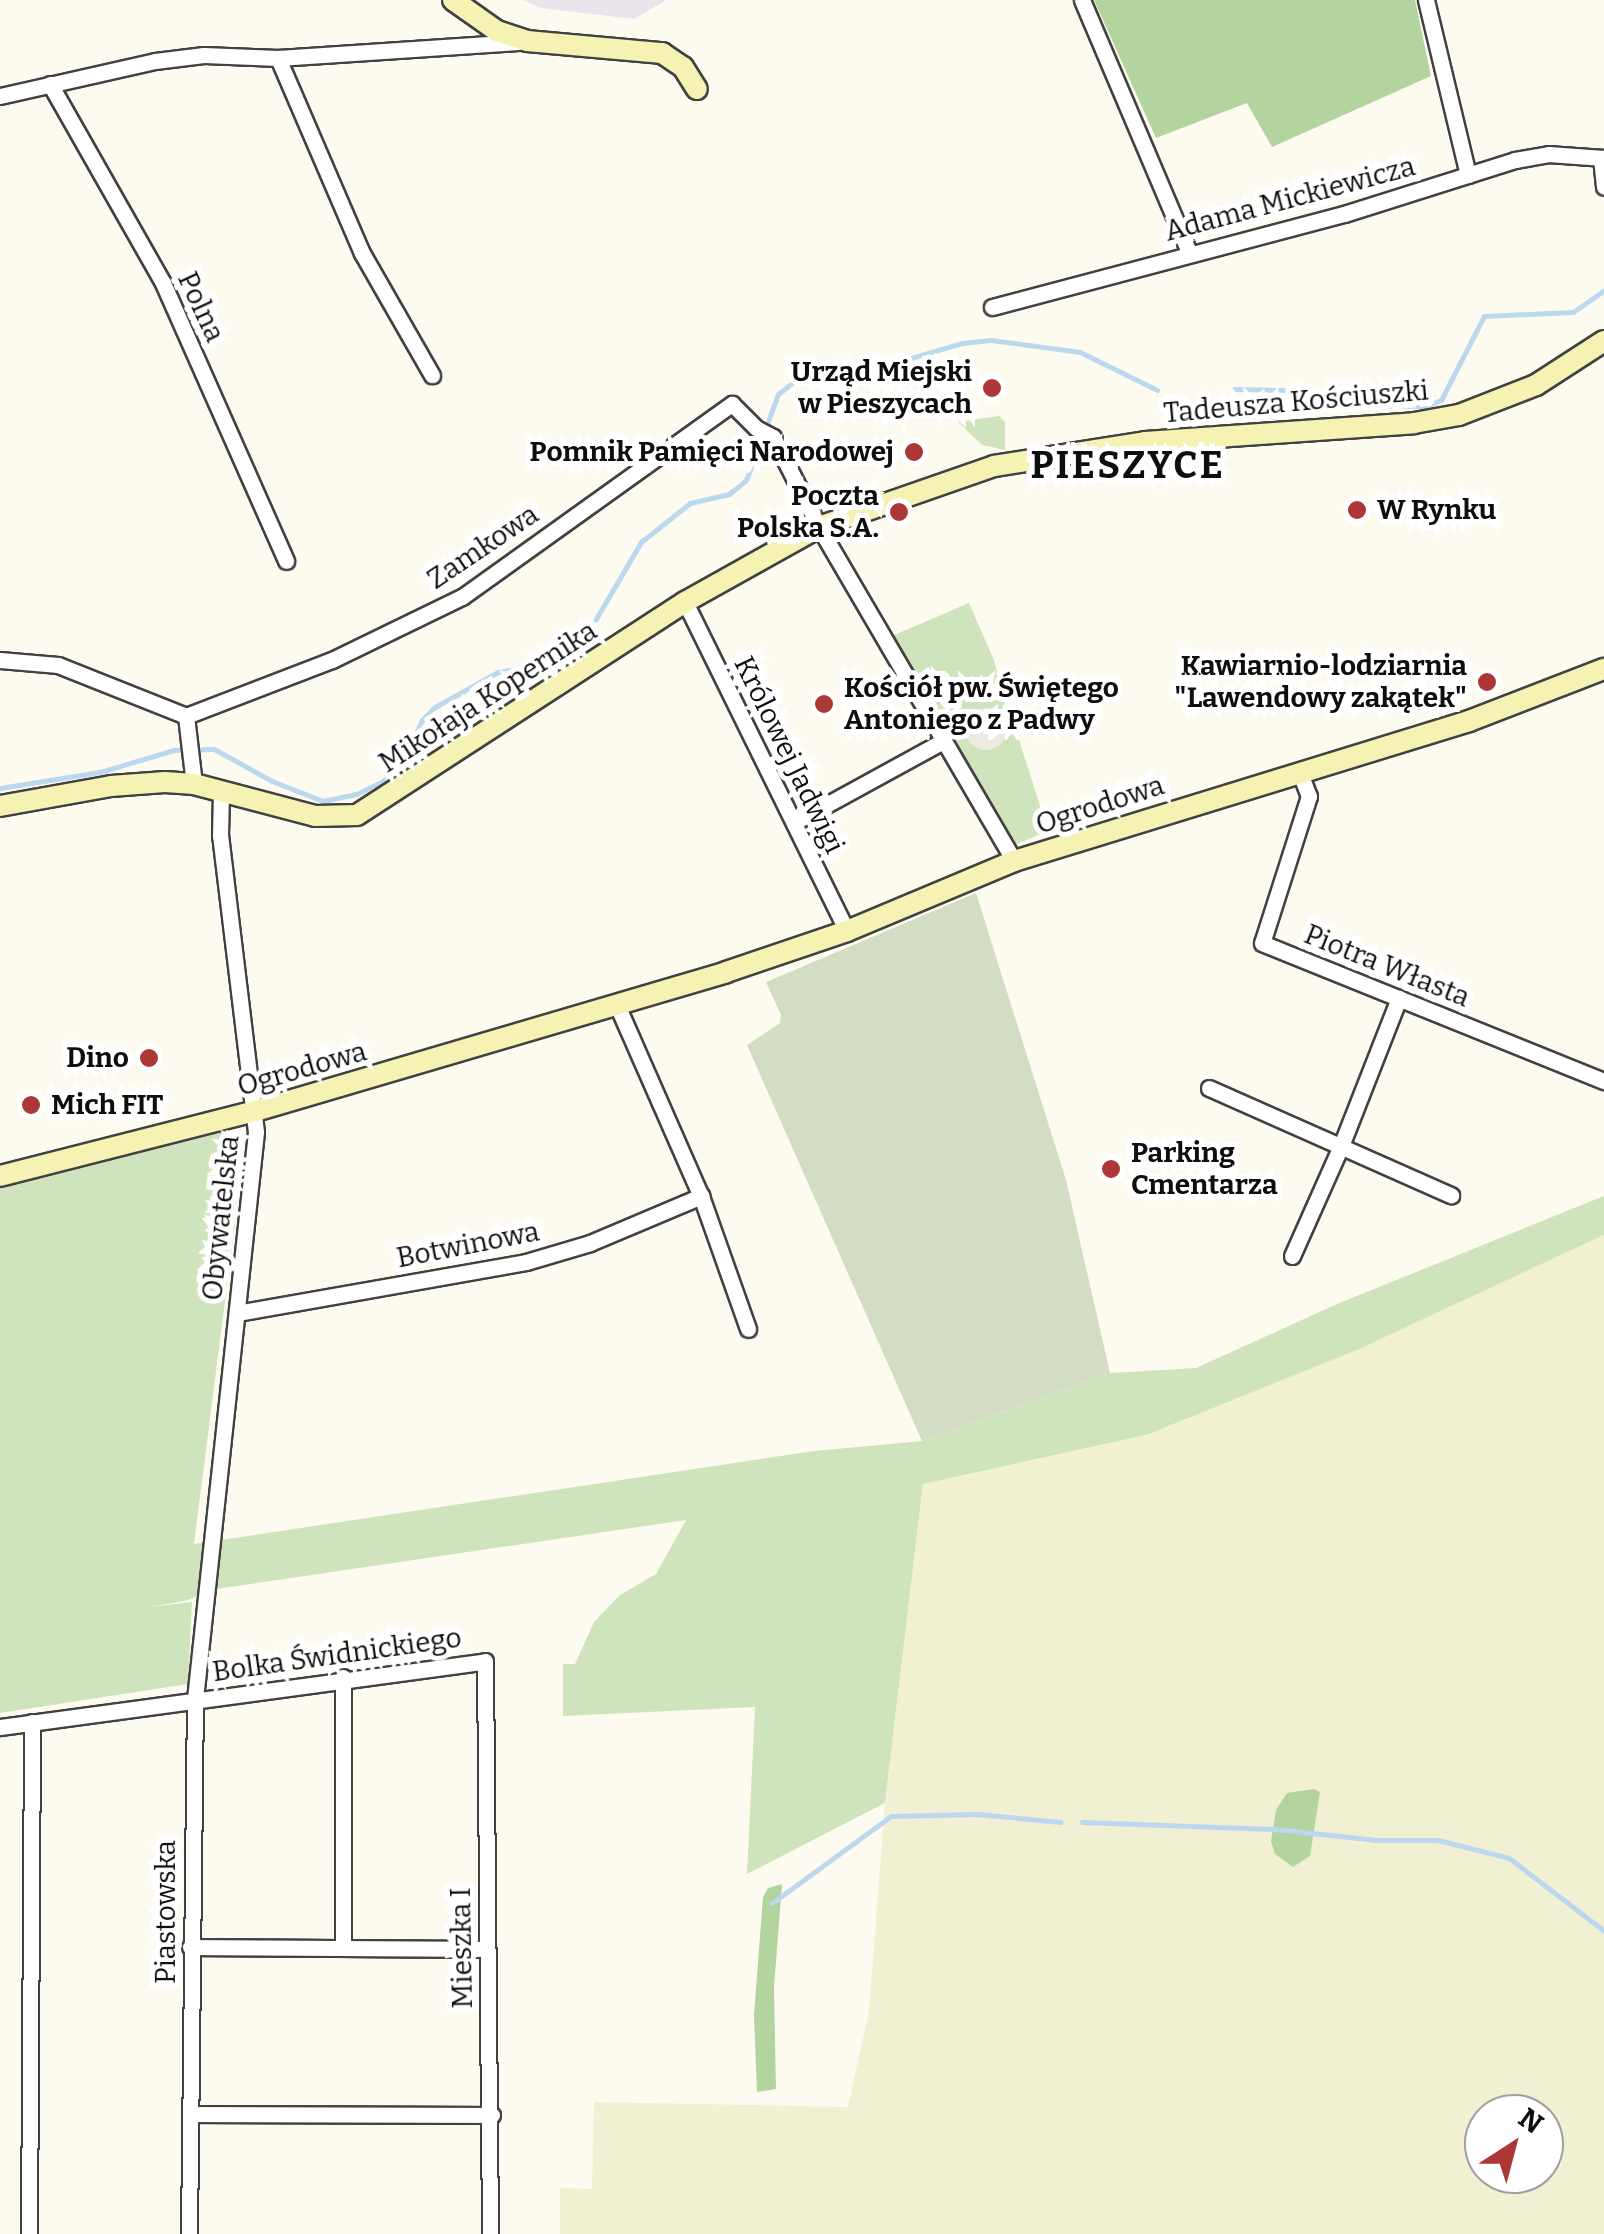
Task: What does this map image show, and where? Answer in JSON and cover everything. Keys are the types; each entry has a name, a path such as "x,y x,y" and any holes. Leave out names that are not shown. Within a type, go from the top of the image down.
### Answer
{"street":[{"path":"453,0 498,31 527,42"},
{"path":"1082,0 1190,252"},
{"path":"1426,0 1468,175"},
{"path":"0,96 204,55 278,58 527,42 662,53 683,67 697,89"},
{"path":"278,58 362,252 432,375"},
{"name":"Polna","path":"50,84 163,283 286,561"},
{"name":"Adama Mickiewicza","path":"992,307 1326,219 1548,154 1603,158"},
{"path":"1603,158 1604,187"},
{"name":"Tadeusza Kościuszki","path":"977,470 1144,442 1414,423 1459,414 1536,385 1604,342"},
{"name":"Zamkowa","path":"186,716 332,660 462,597 732,404 756,428 773,436 818,527"},
{"name":"Mikołaja Kopernika","path":"0,806 111,786 194,784 316,816 357,815 684,602 818,527 977,470"},
{"path":"818,527 1014,860"},
{"name":"Królowej Jadwigi","path":"684,602 847,930"},
{"path":"0,660 58,665 186,716 194,784"},
{"name":"Ogrodowa","path":"0,1176 255,1112 617,1005 847,930 1014,860 1470,721 1604,669"},
{"path":"795,822 944,741"},
{"name":"Piotra Własta","path":"1300,773 1310,796 1262,944 1604,1080"},
{"name":"Obywatelska","path":"206,1590 256,1132 220,836 221,792"},
{"path":"1292,1256 1342,1146 1399,998"},
{"path":"617,1005 701,1196 748,1329"},
{"path":"1209,1088 1451,1195"},
{"name":"Botwinowa","path":"236,1313 526,1262 590,1243 701,1196"},
{"name":"Piastowska","path":"189,2234 195,1699 206,1590"},
{"name":"Bolka Świdnickiego","path":"0,1728 343,1677 485,1661"},
{"name":"Mieszka I","path":"485,1661 486,1949 492,2115 490,2234"},
{"path":"343,1677 343,1947"},
{"path":"28,2234 32,1722"},
{"path":"190,1947 486,1949"},
{"path":"191,2114 492,2115"}],"shaded area":[{"path":"524,0 666,0 634,19 541,8"},
{"path":"986,708 1000,715 1007,729 1000,743 986,750 972,743 965,729 972,715"}],"green space":[{"path":"1094,0 1415,0 1431,76 1272,147 1247,103 1156,138"},
{"path":"999,416 1005,422 1005,450 982,445 958,422"},
{"path":"969,603 993,658 1048,831 1014,845 892,636"},
{"path":"976,893 1066,1180 1110,1373 922,1441 747,1045 780,1023 781,1015 766,982"},
{"path":"224,1131 238,1138 235,1223 194,1544 814,1451 922,1441 1110,1373 1196,1368 1337,1304 1604,1196 1604,1235 1357,1350 1146,1435 923,1484 885,1803 747,1874 755,1707 563,1716 563,1664 575,1664 594,1622 620,1595 656,1574 686,1520 216,1589 185,1601 149,1607 192,1602 188,1684 0,1713 0,1187"},
{"path":"1604,1235 1604,2234 560,2234 560,2188 592,2189 594,2102 848,2107 869,2011 885,1803 923,1484 1146,1435 1357,1350"},
{"path":"1314,1789 1320,1792 1310,1856 1293,1867 1275,1854 1271,1841 1276,1810 1287,1793"},
{"path":"782,1884 774,1987 776,2089 757,2092 754,2015 763,1897 768,1888"}],"waterway":[{"path":"1234,389 1288,390 1336,405 1426,406 1441,400 1484,316 1573,312 1604,290"},
{"path":"766,427 778,394 800,377 877,368 962,343 991,340 1080,352 1157,390"},
{"path":"0,788 100,772 174,750 214,749 272,781 323,801 357,794 384,780 403,760 422,720 435,707 498,672 558,662 580,646 641,542 690,503 729,494 746,480 763,438"},
{"path":"772,1903 891,1816 977,1814 1061,1822"},
{"path":"1082,1822 1275,1829 1376,1840 1438,1840 1509,1858 1604,1931"}],"place":[{"name":"Urząd Miejski w Pieszycach","path":"992,388"},
{"name":"Pomnik Pamięci Narodowej","path":"914,452"},
{"name":"W Rynku","path":"1357,510"},
{"name":"Poczta Polska S.A.","path":"899,512"},
{"name":"Kawiarnio-lodziarnia \"Lawendowy zakątek\"","path":"1487,682"},
{"name":"Kościół pw. Świętego Antoniego z Padwy","path":"824,704"},
{"name":"Dino","path":"149,1058"},
{"name":"Mich FIT","path":"31,1105"},
{"name":"Parking Cmentarza","path":"1111,1169"}],"district":[{"name":"PIESZYCE","path":"1128,466"}]}
